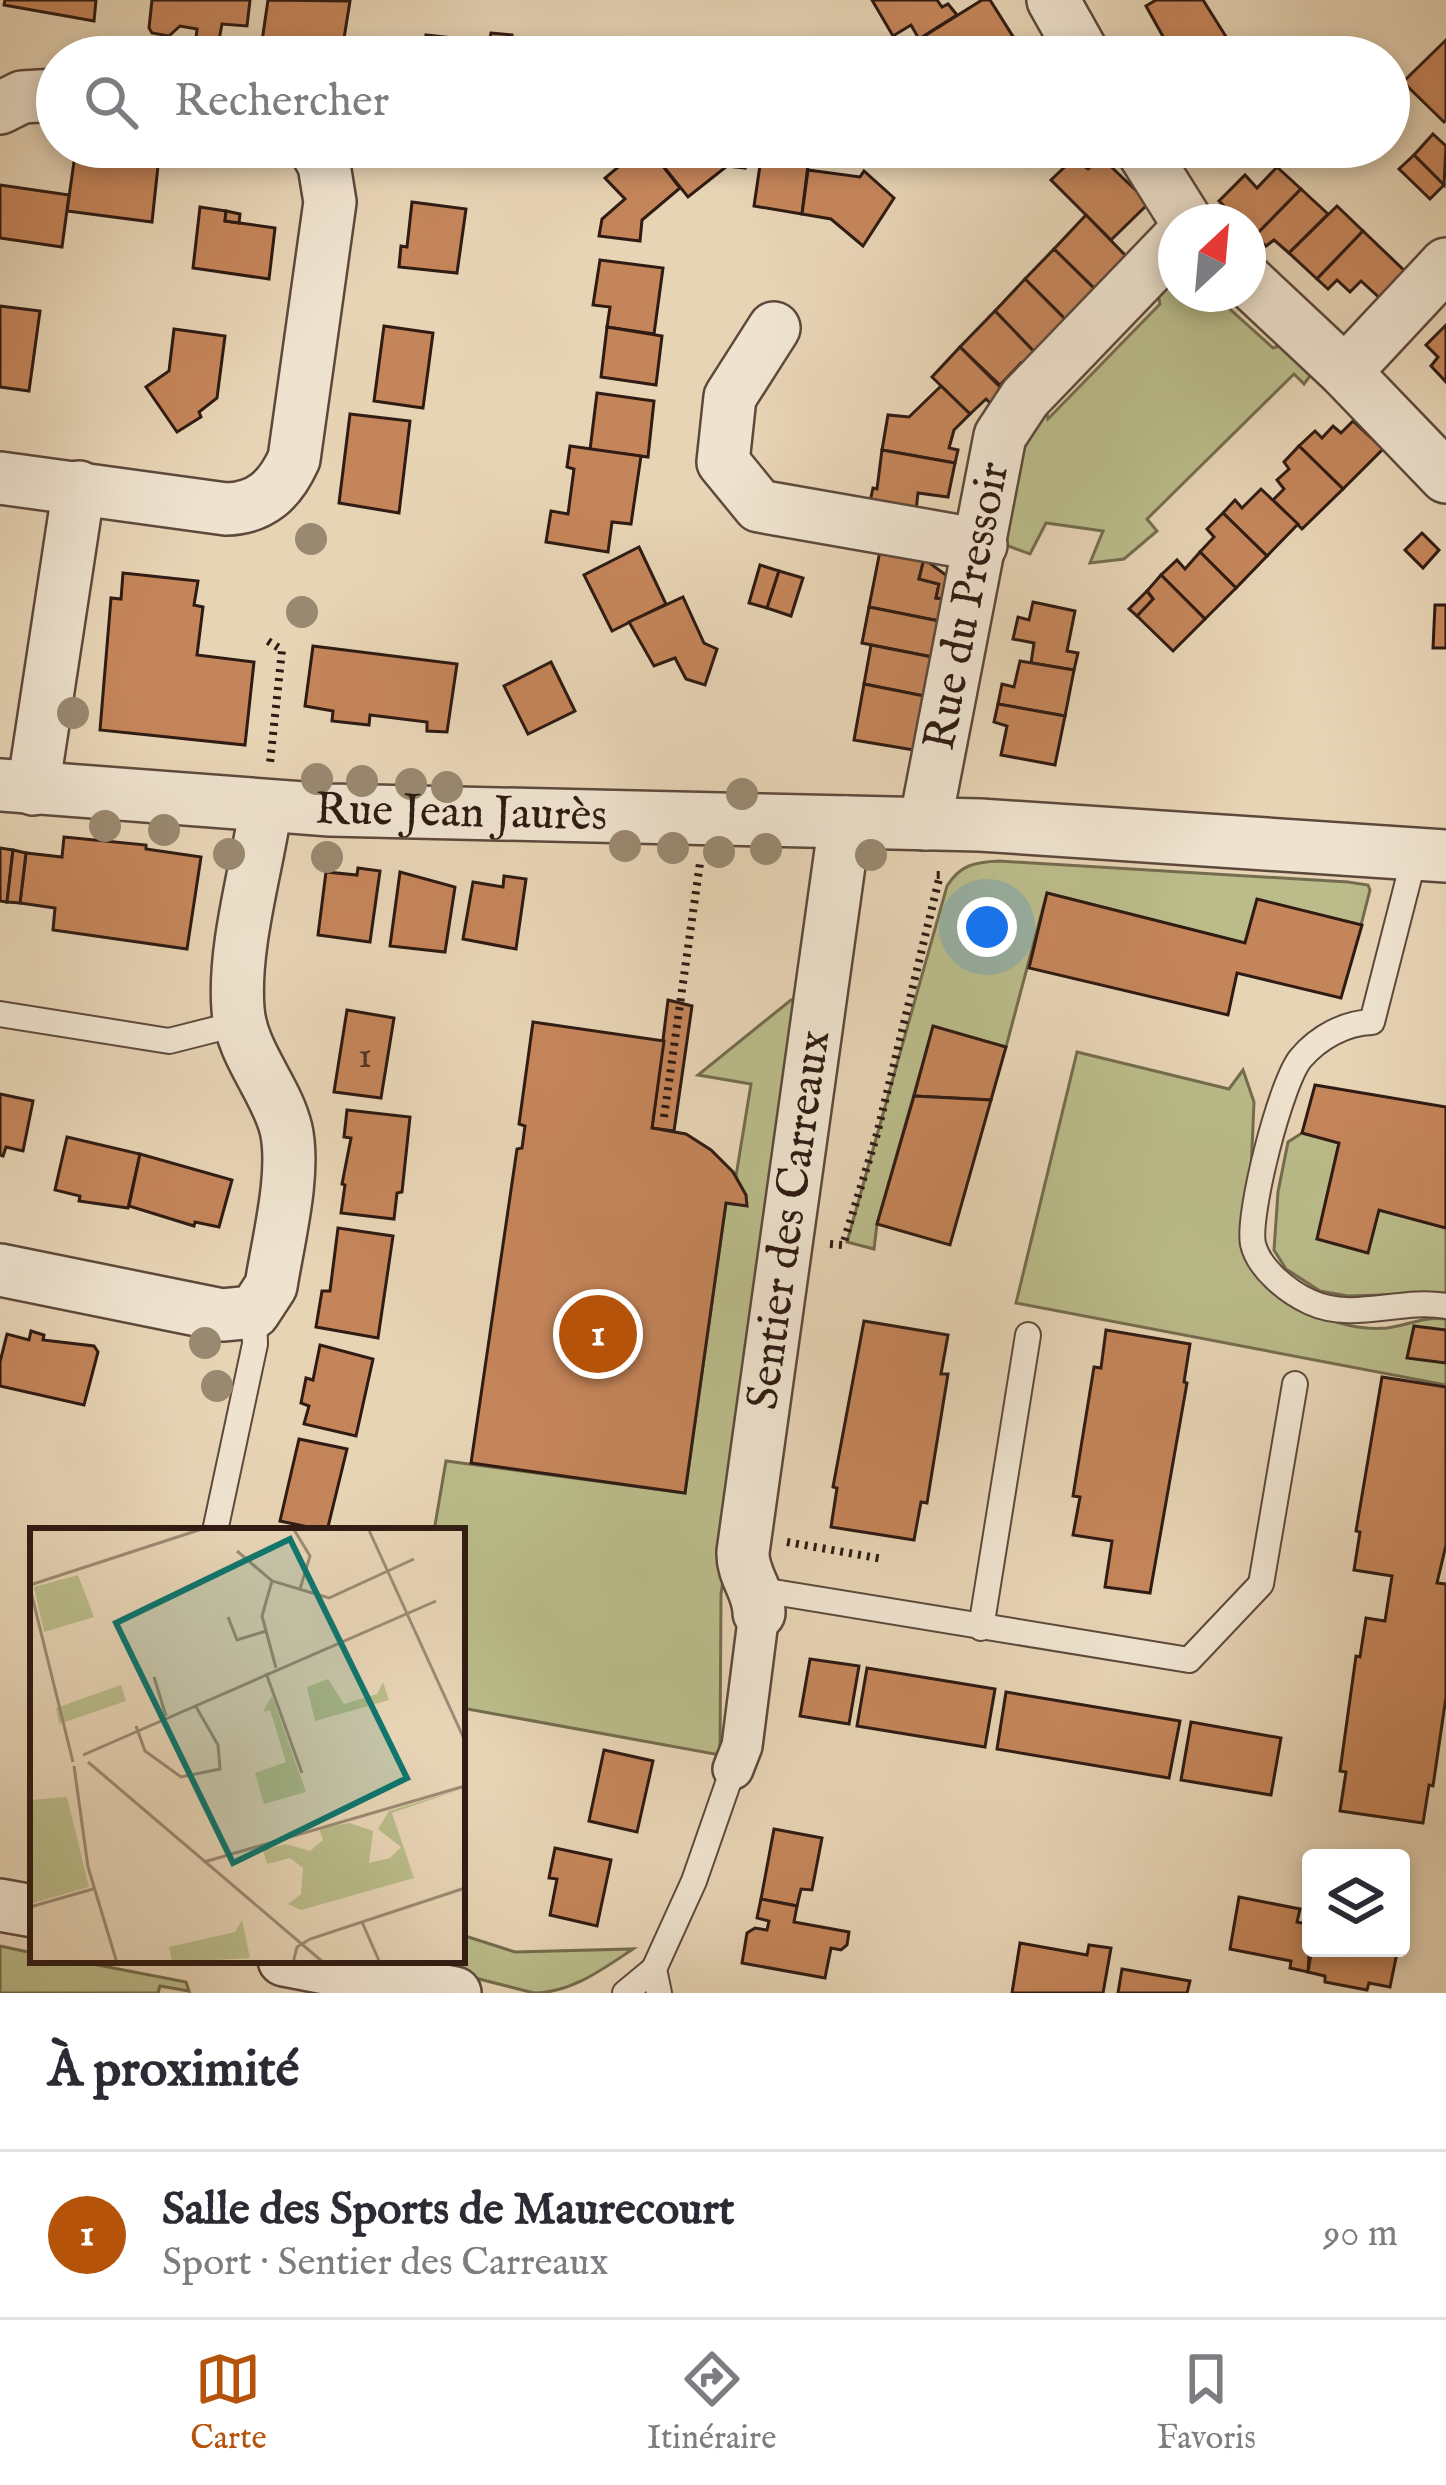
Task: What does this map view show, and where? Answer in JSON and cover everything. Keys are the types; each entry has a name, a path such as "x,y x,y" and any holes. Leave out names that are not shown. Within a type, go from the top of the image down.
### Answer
{"street":[{"path":"1053,0 1073,36"},
{"path":"0,108 22,97 36,96"},
{"path":"0,478 226,509 259,502 281,485 294,459 330,202 324,168"},
{"path":"1154,168 1176,204"},
{"name":"Rue du Pressoir","path":"926,824 1005,425 1025,398 1158,260"},
{"path":"1345,372 1446,264"},
{"path":"1266,298 1446,477"},
{"path":"774,328 730,397 723,462 759,506 981,545"},
{"path":"16,787 79,488"},
{"name":"Rue Jean Jaurès","path":"16,787 266,806 926,824 1431,855"},
{"path":"0,1270 222,1316 254,1312 271,1286 289,1154 286,1126 240,1024 240,960 266,806"},
{"name":"Sentier des Carreaux","path":"733,1769 742,1746 760,1598 742,1563 743,1552 845,822"},
{"path":"0,1905 30,1910"},
{"path":"300,1963 455,1993"}],"lane":[{"path":"1431,855 1372,1022 1350,1023 1300,1059 1281,1100 1259,1192 1253,1245 1274,1277 1308,1302 1328,1309 1446,1306"},
{"path":"0,1014 169,1041 240,1024"},
{"path":"216,1528 255,1344 254,1312"},
{"path":"981,1628 1028,1335"},
{"path":"760,1598 1189,1660 1261,1583 1295,1384"},
{"name":"Sentier des Carreaux","path":"657,1981 733,1769"},
{"path":"625,1993 657,1981"}],"path":[{"path":"266,806 282,650 268,640"},
{"path":"664,1117 699,884 704,819"},
{"name":"Sentier des Carreaux","path":"819,1244 843,1245 877,1134 940,875 915,873 926,824"},
{"path":"760,1598 773,1540 883,1559"}],"green space":[{"path":"1158,260 1158,294 1152,266"},
{"path":"1158,306 1158,312 1233,312 1273,348 1306,336 1313,372 1304,384 1294,374 1147,519 1157,531 1124,559 1090,563 1103,531 1046,523 1030,554 995,541 1041,381 1048,419"},
{"path":"999,861 1348,882 1368,885 1370,890 1361,925 1257,900 1245,943 1047,893 1006,1047 933,1027 874,1249 847,1242 947,886 969,866"},
{"path":"809,997 721,1594 720,1755 465,1709 465,1528 435,1528 446,1461 685,1493 726,1203 746,1205 736,1176 751,1084 698,1075 791,1000"},
{"path":"1077,1052 1229,1089 1243,1070 1254,1102 1249,1220 1300,1310 1364,1328 1446,1319 1446,1385 1016,1303"},
{"path":"1302,1133 1339,1143 1317,1239 1367,1253 1379,1210 1446,1228 1446,1293 1348,1296 1320,1291 1286,1269 1274,1250 1278,1192 1288,1142"},
{"path":"465,1936 515,1952 633,1949 574,1984 534,1993 416,1963 465,1963"},
{"path":"0,1946 30,1952 30,1963 88,1963 186,1982 189,1991 160,1986 158,1993 0,1993"}],"building":[{"path":"5,0 96,0 94,21 4,5"},
{"path":"152,0 250,0 247,26 222,24 220,36 196,36 197,29 180,26 169,36 149,28"},
{"path":"268,0 350,1 344,36 263,36"},
{"path":"872,0 937,0 957,15 924,36 917,36 911,25 893,36"},
{"path":"982,0 990,0 1013,36 927,36"},
{"path":"1156,0 1203,0 1226,36 1163,36 1146,6"},
{"path":"1446,40 1444,122 1410,89 1410,75"},
{"path":"1433,134 1446,146 1444,185 1414,155"},
{"path":"1414,155 1444,185 1430,199 1399,169 1410,168"},
{"path":"73,168 158,168 152,222 67,211"},
{"path":"617,168 664,168 680,188 642,220 640,241 599,236 602,219 625,199 605,178"},
{"path":"665,168 724,168 688,197"},
{"path":"760,168 808,168 802,214 754,206"},
{"path":"1064,168 1112,168 1149,203 1111,240 1051,180"},
{"path":"1278,168 1301,189 1266,225 1266,204 1219,201 1245,175 1257,188"},
{"path":"808,170 860,177 864,171 894,198 863,246 831,219 802,214"},
{"path":"0,185 69,195 62,247 0,238"},
{"path":"1301,189 1328,214 1289,253 1274,240 1266,246 1266,225"},
{"path":"412,202 466,209 457,273 399,267 401,246 407,247"},
{"path":"1337,206 1363,231 1317,279 1289,253"},
{"path":"200,207 226,211 225,221 275,228 269,279 193,268"},
{"path":"226,211 240,214 239,223 225,221"},
{"path":"1086,215 1126,256 1107,276 1105,299 1054,249"},
{"path":"1363,231 1409,275 1383,301 1361,281 1350,292 1337,280 1328,289 1317,279"},
{"path":"1054,249 1105,299 1082,302 1065,319 1025,279"},
{"path":"600,260 663,268 654,334 607,327 610,307 593,305"},
{"path":"1025,279 1065,319 1048,337 1057,347 1043,361 995,311"},
{"path":"0,306 40,311 29,391 0,387"},
{"path":"995,311 1043,361 1030,373 1021,363 1000,385 960,347"},
{"path":"1446,325 1446,382 1431,366 1438,357 1426,345"},
{"path":"384,326 433,333 423,408 374,401"},
{"path":"607,327 662,336 656,385 601,377"},
{"path":"174,329 225,336 217,398 199,412 201,417 177,432 146,387 169,371"},
{"path":"960,347 1008,395 996,409 986,399 970,414 932,377"},
{"path":"941,386 970,414 954,430 949,448 958,450 955,463 882,450 888,415 909,417"},
{"path":"597,393 654,401 648,457 590,450"},
{"path":"350,414 410,421 399,513 339,503"},
{"path":"1353,421 1383,449 1343,489 1299,446 1315,431 1322,438 1333,426 1341,433"},
{"path":"570,446 641,456 631,524 612,522 608,552 546,542 551,511 568,514 574,469 567,467"},
{"path":"1299,446 1343,489 1302,529 1273,500 1284,489 1277,480 1289,469 1284,462"},
{"path":"882,450 955,463 948,497 918,493 916,511 870,502 873,488 877,489"},
{"path":"1261,489 1298,524 1267,556 1223,513 1235,500 1242,508"},
{"path":"1223,513 1267,556 1236,588 1200,552 1214,537 1207,529"},
{"path":"1422,533 1439,550 1423,568 1405,550"},
{"path":"639,547 666,604 612,631 584,575"},
{"path":"880,551 924,559 919,579 939,584 936,598 944,599 939,621 869,607"},
{"path":"1200,552 1236,588 1205,619 1161,575 1177,560 1185,569"},
{"path":"924,559 950,578 944,599 936,598 939,584 919,579"},
{"path":"760,565 779,571 767,608 749,603"},
{"path":"779,571 803,578 791,616 767,608"},
{"path":"123,573 198,581 194,605 203,607 197,655 254,662 245,745 100,730 111,598 121,599"},
{"path":"1161,575 1205,619 1173,651 1137,616 1153,599 1147,591"},
{"path":"1147,591 1153,599 1137,616 1129,609"},
{"path":"683,597 704,643 717,649 705,685 686,679 675,658 654,666 629,622"},
{"path":"1033,602 1075,611 1067,651 1078,653 1074,670 1031,663 1034,643 1013,639 1018,617 1029,620"},
{"path":"1435,605 1446,605 1446,648 1433,648"},
{"path":"869,607 939,621 932,657 862,643"},
{"path":"871,645 932,657 924,696 864,684"},
{"path":"313,646 457,664 447,732 427,731 427,722 370,715 369,725 332,721 333,711 305,706"},
{"path":"1020,661 1074,670 1065,716 998,704 1002,684 1014,687"},
{"path":"551,662 575,711 528,734 504,686"},
{"path":"864,684 924,696 914,750 854,740"},
{"path":"998,704 1065,716 1055,765 1001,755 1007,726 994,722"},
{"path":"64,837 146,845 146,849 201,857 187,949 53,930 55,908 20,903 26,853 62,857"},
{"path":"0,848 13,850 7,902 0,901"},
{"path":"13,850 26,853 20,903 7,902"},
{"path":"358,868 380,871 370,942 318,935 326,872 357,875"},
{"path":"400,872 455,887 445,952 390,946"},
{"path":"504,876 526,879 516,949 463,939 473,882 503,887"},
{"path":"1047,893 1245,943 1257,899 1362,925 1341,998 1237,973 1228,1015 1029,968"},
{"path":"668,1000 692,1006 674,1131 652,1128"},
{"path":"347,1010 394,1018 381,1098 334,1092"},
{"path":"533,1022 664,1041 652,1128 686,1134 711,1150 733,1172 746,1195 747,1206 726,1203 685,1493 471,1463 517,1149 522,1148 525,1126 519,1124"},
{"path":"933,1026 1006,1047 991,1100 914,1096"},
{"path":"1315,1085 1446,1107 1446,1228 1379,1210 1368,1253 1317,1239 1339,1143 1302,1133"},
{"path":"0,1094 33,1101 23,1151 6,1147 3,1156 0,1155"},
{"path":"914,1096 991,1100 950,1245 877,1224"},
{"path":"347,1110 410,1117 402,1192 397,1193 394,1219 341,1213 351,1138 344,1137"},
{"path":"67,1137 140,1154 128,1208 79,1201 80,1196 55,1190"},
{"path":"140,1154 232,1180 219,1227 195,1222 194,1226 129,1206"},
{"path":"338,1228 393,1236 378,1338 316,1327 322,1291 330,1291"},
{"path":"864,1321 948,1335 941,1374 948,1374 927,1503 921,1502 914,1540 831,1527 837,1488 833,1487"},
{"path":"1414,1326 1446,1330 1446,1363 1407,1358"},
{"path":"1106,1330 1190,1344 1150,1593 1105,1587 1112,1541 1073,1535 1080,1497 1073,1496 1094,1367 1101,1368"},
{"path":"31,1331 44,1335 43,1340 94,1346 98,1352 84,1405 0,1386 7,1334 29,1340"},
{"path":"320,1345 373,1359 356,1436 304,1424 309,1406 301,1403 306,1378 313,1380"},
{"path":"1382,1377 1446,1387 1446,1545 1437,1583 1446,1584 1446,1697 1423,1823 1340,1811 1346,1772 1340,1771 1356,1656 1360,1657 1366,1618 1385,1621 1392,1576 1354,1570 1360,1532 1356,1531"},
{"path":"299,1439 347,1449 328,1528 280,1521"},
{"path":"810,1659 859,1666 849,1724 800,1716"},
{"path":"867,1668 995,1689 985,1747 857,1726"},
{"path":"1006,1692 1180,1721 1169,1778 997,1749"},
{"path":"1191,1722 1281,1738 1271,1795 1181,1780"},
{"path":"604,1750 653,1761 637,1832 589,1821"},
{"path":"774,1829 822,1838 812,1890 801,1889 797,1906 761,1899"},
{"path":"555,1848 611,1860 597,1926 550,1915 557,1879 549,1878"},
{"path":"1239,1897 1300,1909 1297,1922 1302,1923 1302,1957 1309,1957 1308,1972 1290,1968 1291,1961 1230,1949"},
{"path":"761,1899 797,1906 794,1922 849,1932 847,1945 841,1950 831,1948 825,1978 742,1963 747,1933 755,1928 767,1930 769,1921 757,1918"},
{"path":"1020,1943 1087,1955 1089,1945 1111,1948 1103,1993 1012,1993"},
{"path":"1310,1957 1396,1957 1390,1987 1369,1983 1367,1990 1325,1982 1325,1976 1308,1972"},
{"path":"1122,1969 1190,1981 1187,1993 1118,1993"}],"place":[{"name":"Salle des Sports de Maurecourt","path":"598,1334"}]}
